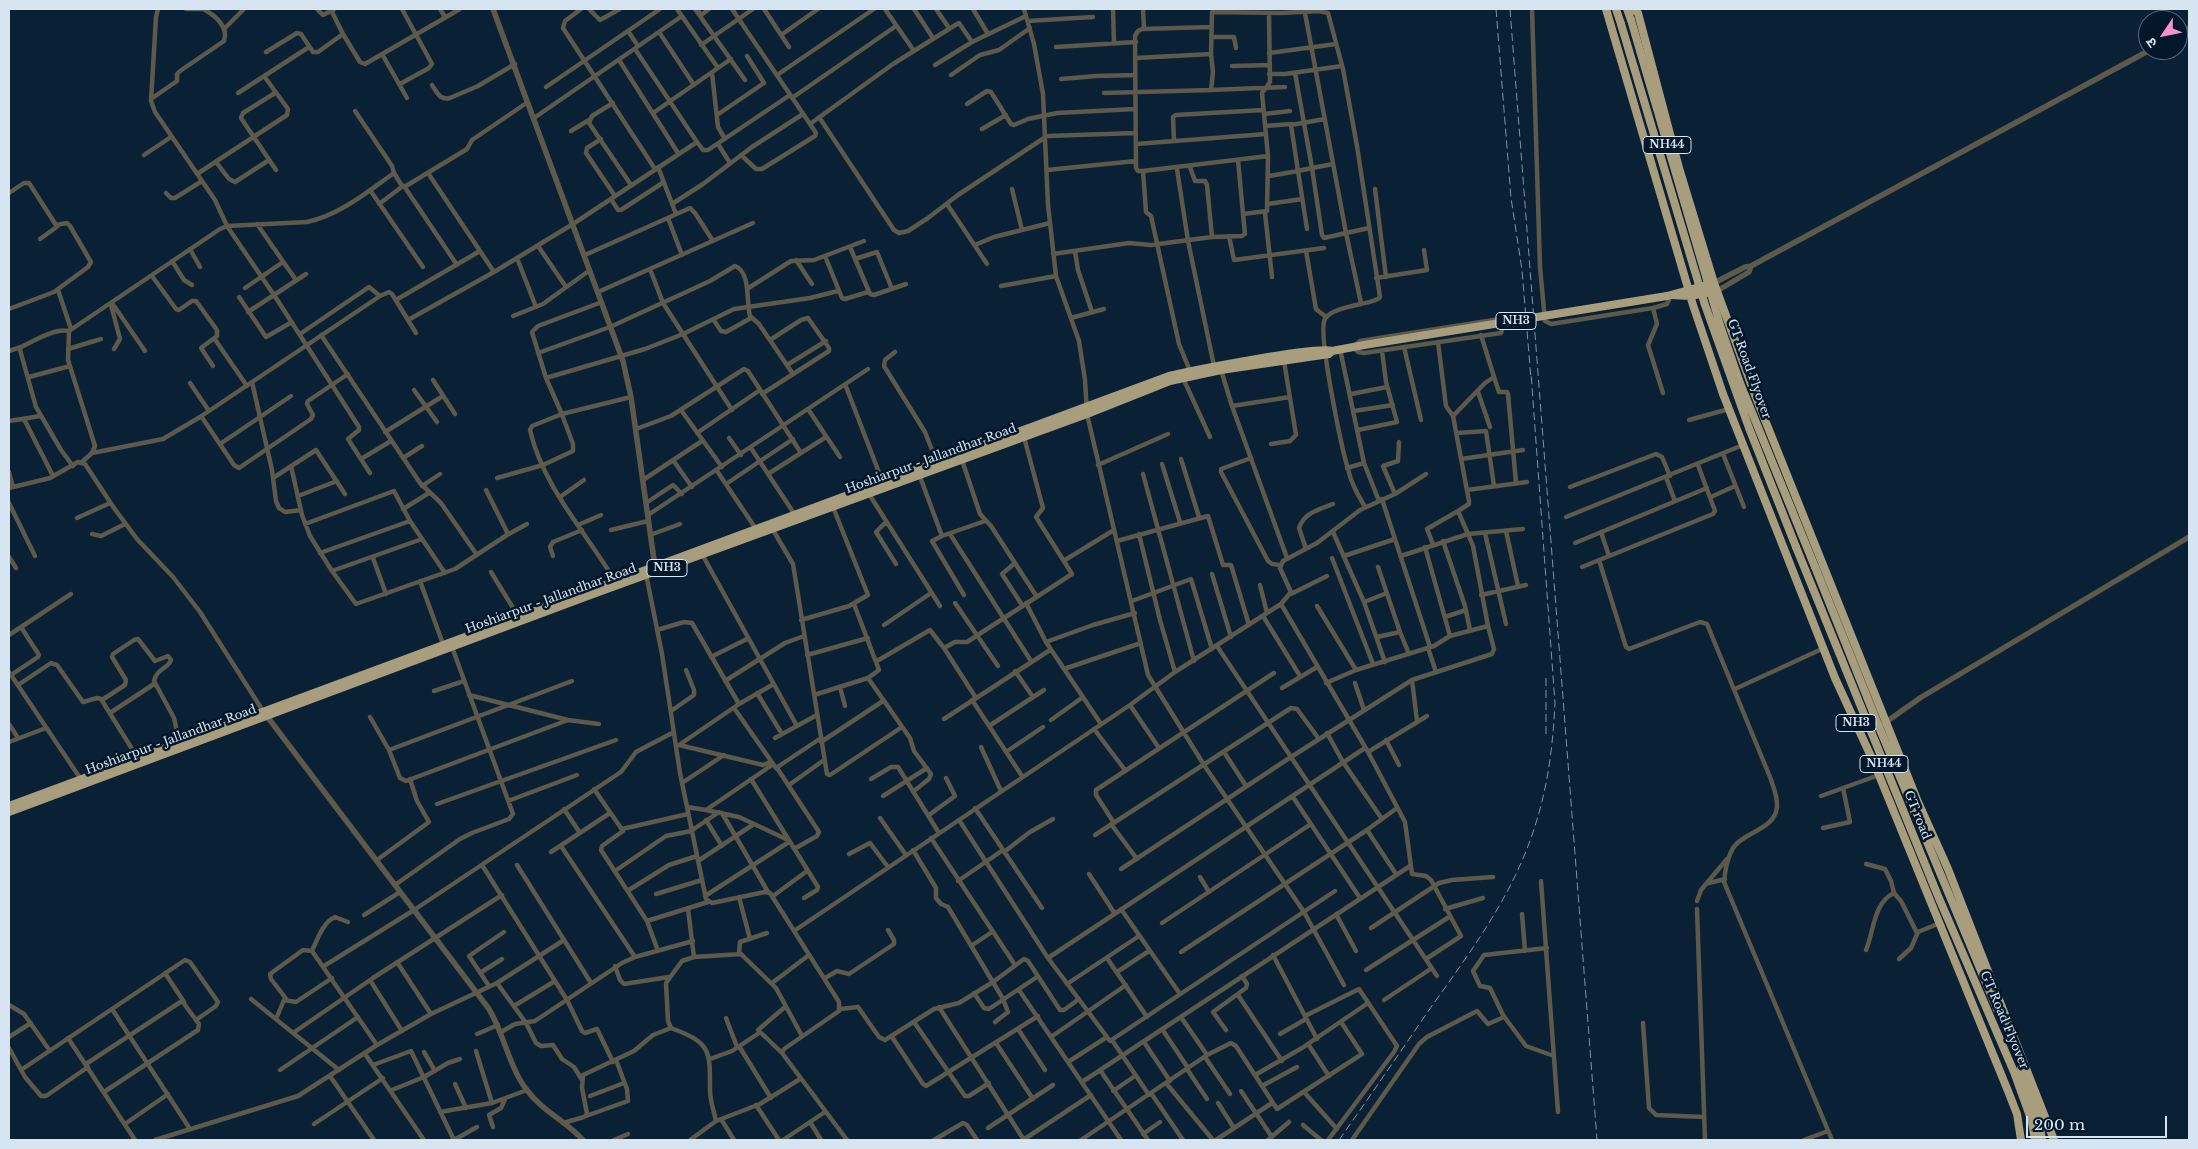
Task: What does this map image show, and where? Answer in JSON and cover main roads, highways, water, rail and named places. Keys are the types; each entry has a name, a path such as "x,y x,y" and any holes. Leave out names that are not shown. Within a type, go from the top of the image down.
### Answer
{"highway":[{"path":"1606,9 1689,292"},
{"name":"GT Road Flyover","path":"1616,9 1705,305 1749,428 1823,616"},
{"name":"GT Road Flyover","path":"1627,9 1721,328 1740,383 1882,725"},
{"path":"1633,9 1638,13 1679,168 1716,287"},
{"path":"1682,268 1689,269 1699,266 1705,261 1706,253"},
{"path":"1672,294 1682,268"},
{"name":"NH3","path":"1672,294 1716,287 1755,395 1850,630 1882,725 1948,869 2054,1140"},
{"name":"NH3","path":"1689,292 1729,409 1801,592 1879,775 2008,1091 2016,1114 2021,1140"},
{"name":"Hoshiarpur - Jallandhar Road","path":"447,645 518,616 615,581 645,574 655,567 703,556 919,474 1024,437 1169,376 1190,371 1284,360 1672,294"},
{"path":"1699,323 1701,317 1712,309 1720,309 1725,313"},
{"name":"Hoshiarpur - Jallandhar Road","path":"9,812 447,645 645,574 756,529 937,463 1217,368 1330,351"},
{"path":"1801,592 1823,616"},
{"name":"GT road","path":"1823,616 1944,912"},
{"name":"Hoshiarpur - Jallandhar Road","path":"9,806 180,741 265,714"},
{"name":"GT road","path":"1882,725 1965,936"},
{"path":"1940,923 1944,912"},
{"name":"GT Road Flyover","path":"1944,912 2025,1098 2037,1139"},
{"path":"1965,936 1979,949"},
{"name":"GT Road Flyover","path":"1965,936 2024,1075 2040,1121 2037,1139"}],"railway":[{"path":"1496,9 1511,198 1522,270 1531,379"},
{"path":"1510,9 1597,1140"},
{"path":"1339,1140 1492,919 1526,851 1547,781 1555,703 1531,373"},
{"path":"1546,677 1546,734"}]}
